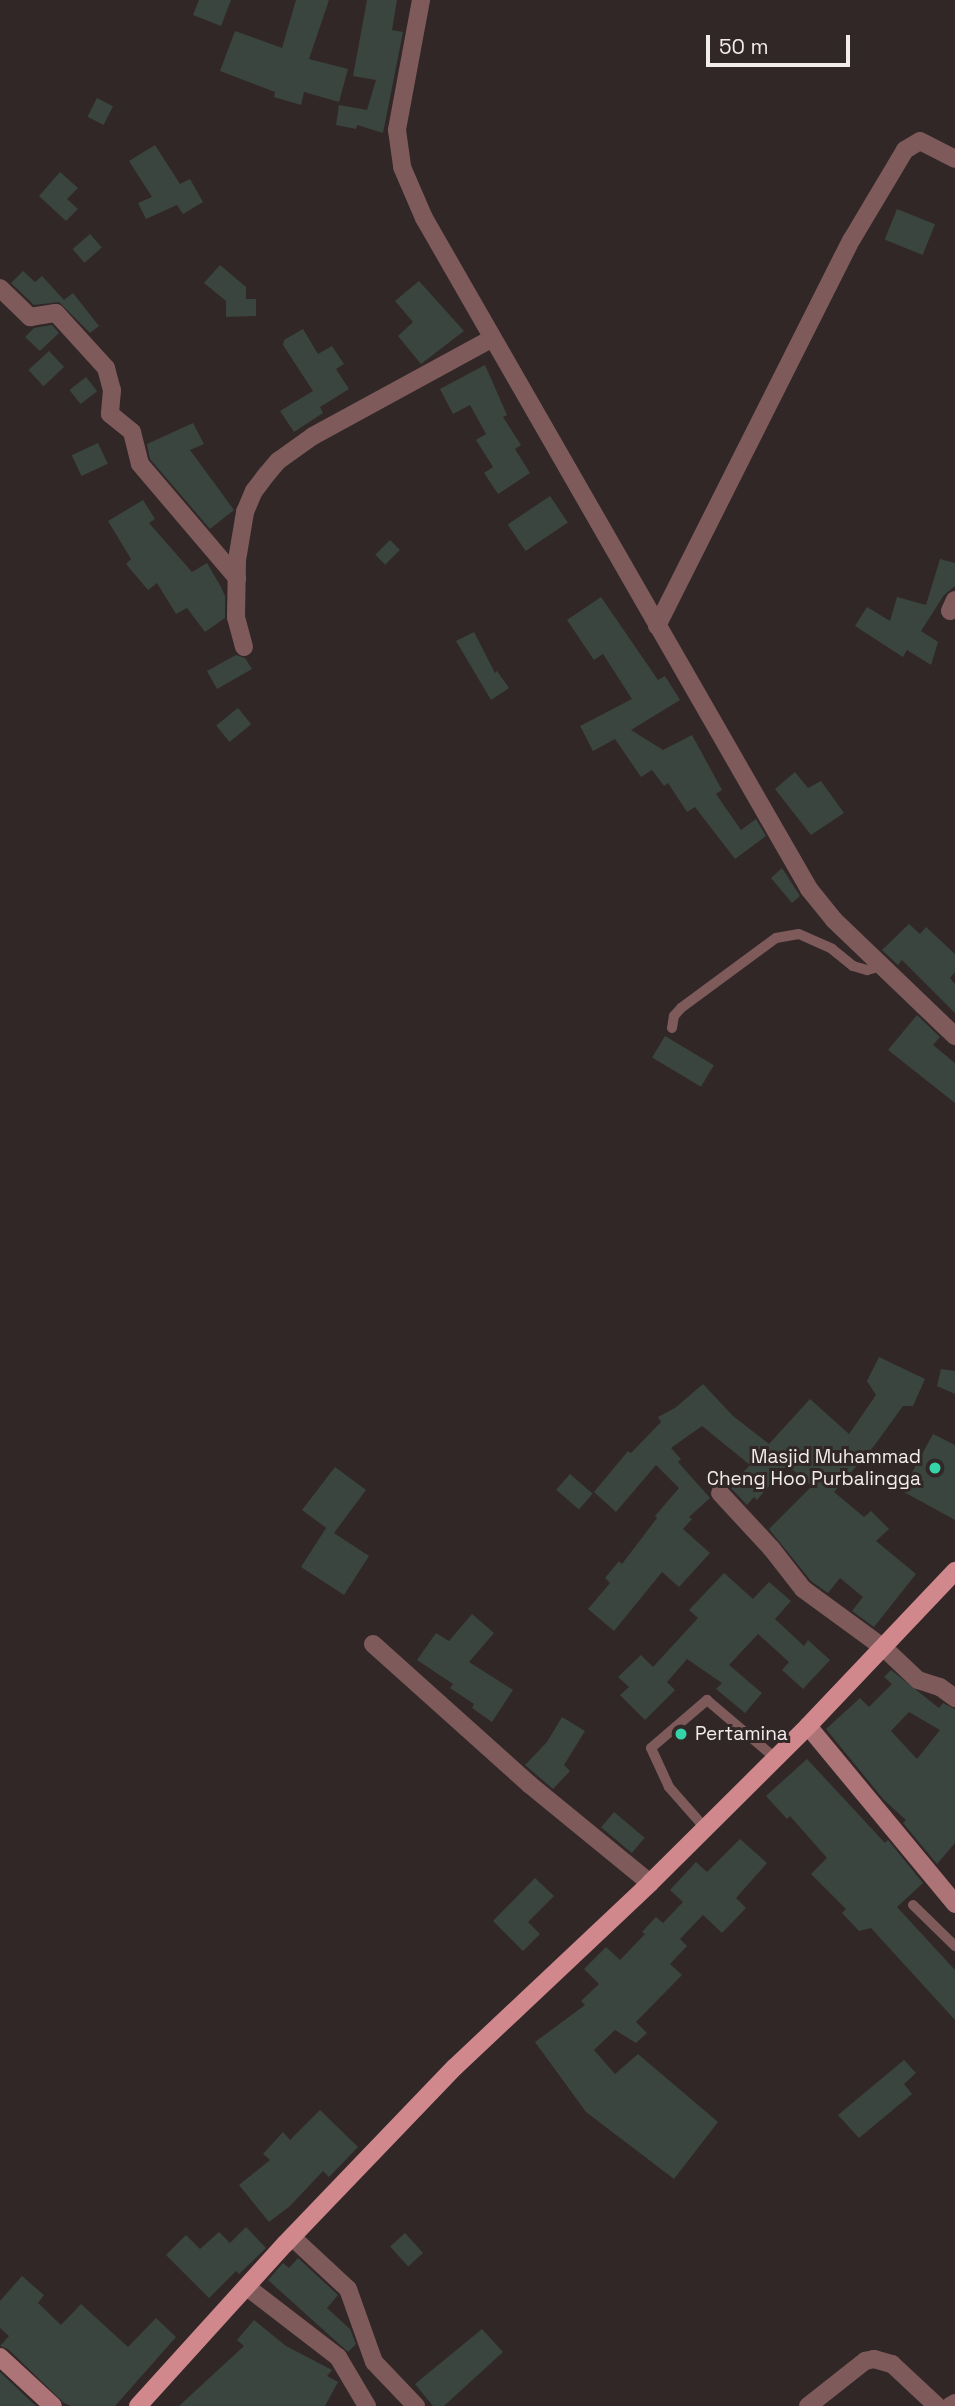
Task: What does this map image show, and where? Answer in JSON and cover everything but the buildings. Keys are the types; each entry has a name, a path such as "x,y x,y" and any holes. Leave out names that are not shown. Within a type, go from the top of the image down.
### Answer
{"main road":[{"path":"138,2406 292,2237 454,2067 650,1883 808,1726 955,1571"}],"street":[{"path":"421,0 399,108 397,146 402,167 424,218 491,339 809,889 834,920 955,1036"},
{"path":"657,626 852,239 905,149 920,141 955,159"},
{"path":"0,288 30,317 56,313 106,368 111,390 110,414 132,432 140,464 237,578"},
{"path":"244,647 236,617 237,578 246,512 254,491 278,461 324,429 491,339"},
{"path":"720,1493 771,1548 803,1589 884,1648 918,1679 940,1687 955,1698"},
{"path":"373,1644 529,1784 650,1883"},
{"path":"808,1726 955,1904"},
{"path":"292,2237 348,2289 374,2362 416,2406"},
{"path":"247,2287 338,2357 367,2406"},
{"path":"0,2357 53,2406"},
{"path":"808,2406 865,2361 874,2359 892,2364 937,2406"},
{"path":"950,2406 955,2403"}],"lane":[{"path":"672,1028 674,1016 681,1008 776,938 799,934 832,950 853,966 867,970 882,966"},
{"path":"705,1828 669,1787 651,1748 708,1700 774,1757"},
{"path":"913,1905 955,1946"}],"place":[{"name":"Masjid Muhammad Cheng Hoo Purbalingga","path":"935,1468"},
{"name":"Pertamina","path":"681,1734"}]}
